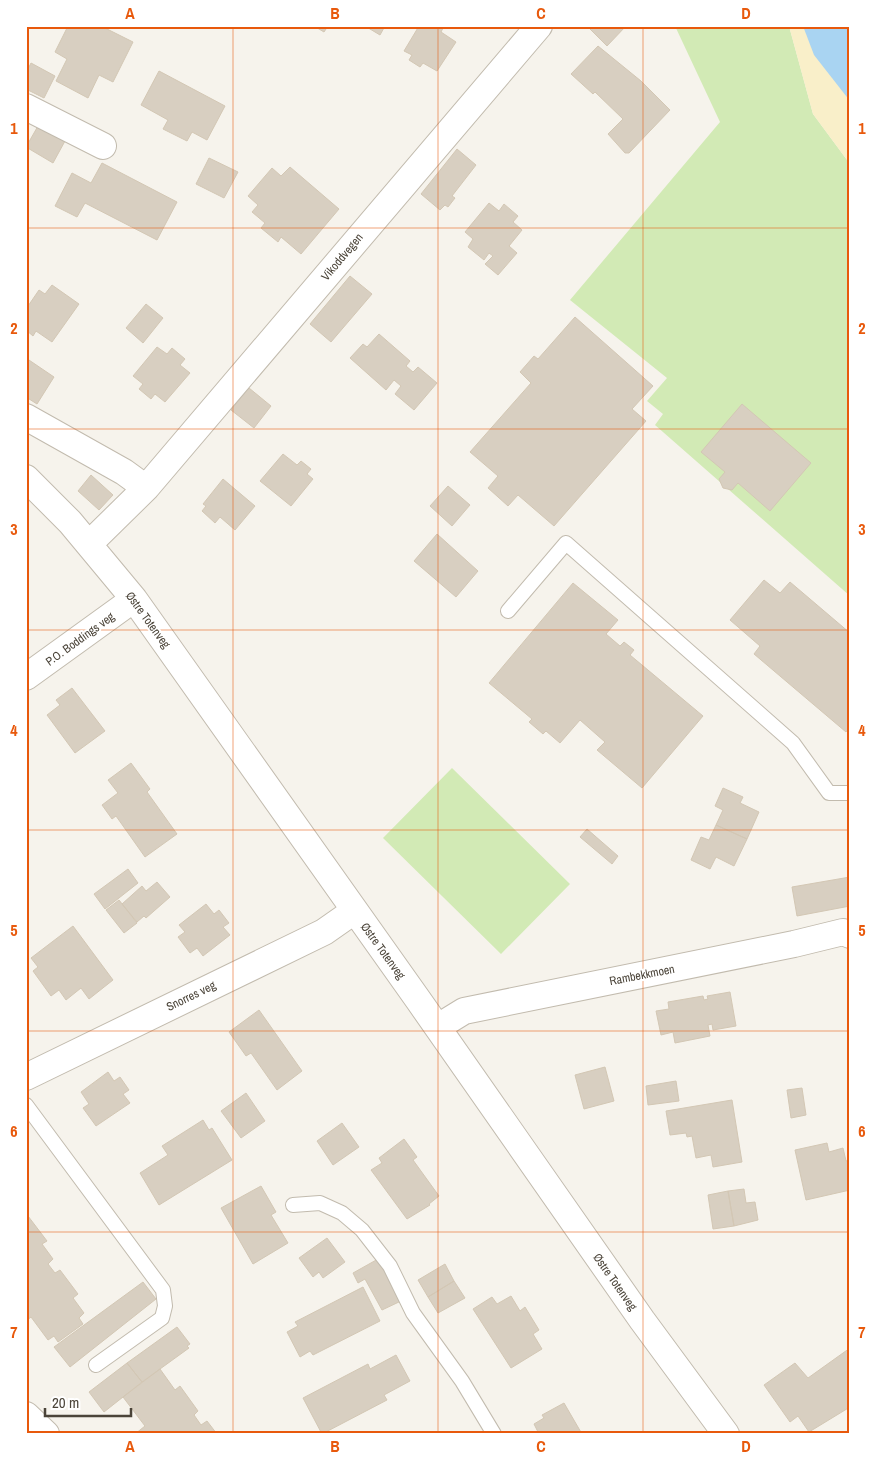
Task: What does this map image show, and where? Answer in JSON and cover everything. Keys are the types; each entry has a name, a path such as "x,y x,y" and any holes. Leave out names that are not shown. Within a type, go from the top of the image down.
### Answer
{"street":[{"name":"Vikoddvegen","path":"89,544 146,488 539,26"},
{"path":"26,107 103,146"},
{"path":"26,417 124,472 146,488"},
{"name":"Østre Totenveg","path":"26,478 89,544 134,599 438,1027 642,1320 726,1434"},
{"name":"P.O. Boddings veg","path":"26,678 134,599"},
{"name":"Snorres veg","path":"26,1077 324,932 354,911"},
{"name":"Rambekkmoen","path":"438,1027 453,1016 473,1009 794,944 843,932 850,935"},
{"path":"26,1415 46,1434"}],"lane":[{"path":"508,611 566,543 793,743 829,793 850,794"},
{"path":"26,1106 163,1290 165,1306 162,1318 96,1365"},
{"path":"293,1205 320,1203 342,1213 362,1230 390,1266 413,1313 462,1382 494,1434"}],"green space":[{"path":"675,26 789,26 813,114 850,164 850,596 655,425 663,414 647,401 667,378 570,300 720,122"},
{"path":"452,768 570,884 501,954 383,838"}],"sand":[{"path":"789,26 823,26 850,72 850,164 813,114"}],"water":[{"path":"803,26 850,26 850,101 814,55"}],"building":[{"path":"68,26 101,26 133,42 113,82 99,75 88,98 56,81 67,59 55,52"},
{"path":"314,26 328,26 324,32"},
{"path":"365,26 385,26 380,35"},
{"path":"419,26 444,26 441,32 456,42 437,71 423,63 420,67 409,60 412,55 404,51"},
{"path":"587,26 626,26 607,46"},
{"path":"598,46 641,81 670,110 629,153 625,153 608,134 623,119 595,92 593,94 571,74"},
{"path":"31,63 55,76 44,98 26,89 26,73"},
{"path":"159,71 225,106 207,140 192,132 187,141 163,129 168,120 141,105"},
{"path":"38,126 65,141 53,163 26,147"},
{"path":"457,149 476,165 452,196 455,198 448,207 445,205 440,210 421,194"},
{"path":"209,158 238,172 224,198 196,184"},
{"path":"102,163 177,202 157,240 85,203 77,217 55,206 72,173 91,183"},
{"path":"290,167 339,209 301,254 281,237 278,242 261,228 265,223 252,212 258,205 248,196 272,168 281,176"},
{"path":"489,203 499,211 504,204 518,216 513,222 522,230 509,246 517,253 498,275 485,264 493,256 489,253 484,260 468,247 473,239 465,232"},
{"path":"350,276 372,294 331,342 310,324"},
{"path":"52,285 79,304 52,342 36,331 33,336 26,330 26,309 39,290 45,294"},
{"path":"146,304 163,318 143,343 126,328"},
{"path":"575,317 653,386 632,409 646,421 554,526 518,495 508,506 488,488 498,476 470,452 531,383 520,372 534,356 538,359"},
{"path":"379,334 410,361 406,366 413,372 418,367 437,383 414,410 395,394 401,386 394,380 386,390 350,358 363,344 367,347"},
{"path":"157,347 167,354 172,348 185,359 180,365 190,373 165,402 155,394 151,399 139,389 143,384 133,376"},
{"path":"26,358 54,377 37,404 26,397"},
{"path":"249,388 271,406 254,428 231,410"},
{"path":"742,404 811,463 770,511 738,483 732,490 723,488 719,479 725,472 701,452"},
{"path":"283,454 297,465 301,461 311,469 307,474 313,479 291,506 260,481"},
{"path":"91,475 113,495 99,510 78,491"},
{"path":"223,479 255,506 235,530 220,517 215,523 202,511 206,506 203,504"},
{"path":"448,486 470,505 452,526 430,506"},
{"path":"437,534 478,571 456,597 414,561"},
{"path":"764,580 780,593 790,582 850,633 850,727 846,732 754,654 760,646 730,620"},
{"path":"573,583 618,620 606,634 620,646 624,642 634,650 630,655 703,716 642,788 597,750 605,742 580,720 560,743 546,731 543,734 529,722 532,719 489,683"},
{"path":"72,688 105,731 75,753 47,715 60,705 56,700"},
{"path":"131,763 150,789 147,792 177,834 145,857 116,816 112,819 102,805 118,793 108,780"},
{"path":"723,788 743,797 740,803 759,812 747,839 716,825 723,810 715,806"},
{"path":"716,825 747,839 734,866 716,857 710,869 691,860 701,837 709,840"},
{"path":"587,829 618,856 612,864 580,837"},
{"path":"128,869 138,883 105,909 94,894"},
{"path":"850,877 850,906 797,916 792,887"},
{"path":"157,882 170,897 146,918 144,916 137,922 122,904 142,886 146,891"},
{"path":"119,900 137,923 124,933 106,910"},
{"path":"206,904 214,914 219,910 229,923 223,927 230,935 203,956 197,948 190,953 178,937 185,932 179,925"},
{"path":"73,926 113,980 89,999 81,988 66,1000 59,990 51,996 33,971 38,967 31,958"},
{"path":"730,992 736,1026 713,1030 712,1024 708,1025 710,1036 675,1043 673,1032 661,1035 656,1011 669,1009 668,1002 703,996 704,1000 708,999 707,996"},
{"path":"259,1010 302,1071 277,1090 251,1053 246,1056 229,1032"},
{"path":"605,1067 614,1101 584,1109 575,1075"},
{"path":"108,1072 114,1081 120,1077 129,1090 123,1094 130,1103 96,1126 83,1108 89,1104 81,1092"},
{"path":"676,1081 679,1101 648,1105 646,1086"},
{"path":"802,1088 806,1115 791,1118 787,1090"},
{"path":"246,1093 265,1121 241,1138 221,1111"},
{"path":"732,1100 742,1162 713,1167 711,1155 696,1158 692,1136 687,1137 686,1133 670,1135 666,1111"},
{"path":"203,1120 209,1130 212,1128 232,1160 159,1205 140,1173 168,1155 162,1146"},
{"path":"342,1123 359,1147 333,1165 317,1141"},
{"path":"404,1139 417,1157 413,1160 439,1196 430,1205 407,1219 371,1170 382,1163 379,1158"},
{"path":"827,1143 829,1152 843,1148 846,1161 850,1160 850,1190 806,1200 795,1150"},
{"path":"261,1186 276,1212 271,1215 288,1243 253,1264 221,1208"},
{"path":"744,1189 746,1203 755,1202 758,1220 734,1226 728,1191"},
{"path":"728,1191 734,1226 713,1229 708,1195"},
{"path":"28,1216 47,1241 42,1244 53,1259 48,1264 55,1273 60,1270 78,1294 73,1298 84,1313 79,1318 83,1324 58,1342 54,1336 48,1340 31,1317 26,1321"},
{"path":"327,1238 345,1262 323,1278 319,1272 313,1277 299,1258"},
{"path":"378,1259 401,1301 382,1310 365,1279 358,1283 353,1273"},
{"path":"445,1264 454,1281 428,1297 418,1280"},
{"path":"454,1281 465,1298 438,1313 428,1297"},
{"path":"143,1282 156,1299 70,1367 54,1347"},
{"path":"363,1287 380,1321 313,1355 310,1351 300,1357 287,1332 298,1326 295,1322"},
{"path":"511,1296 520,1311 525,1307 539,1330 533,1334 542,1349 511,1368 473,1309 492,1297 497,1304"},
{"path":"177,1327 190,1344 187,1346 189,1348 142,1382 127,1363"},
{"path":"850,1348 850,1407 809,1432 798,1416 790,1422 764,1385 795,1363 808,1378"},
{"path":"396,1355 410,1381 384,1395 387,1400 322,1434 303,1398 368,1364 370,1369"},
{"path":"127,1363 142,1382 104,1412 89,1392"},
{"path":"160,1369 175,1390 180,1386 198,1411 194,1415 201,1425 207,1421 217,1434 135,1434 145,1426 123,1397"},
{"path":"564,1403 582,1434 539,1434 534,1424 544,1418 542,1415"}]}
